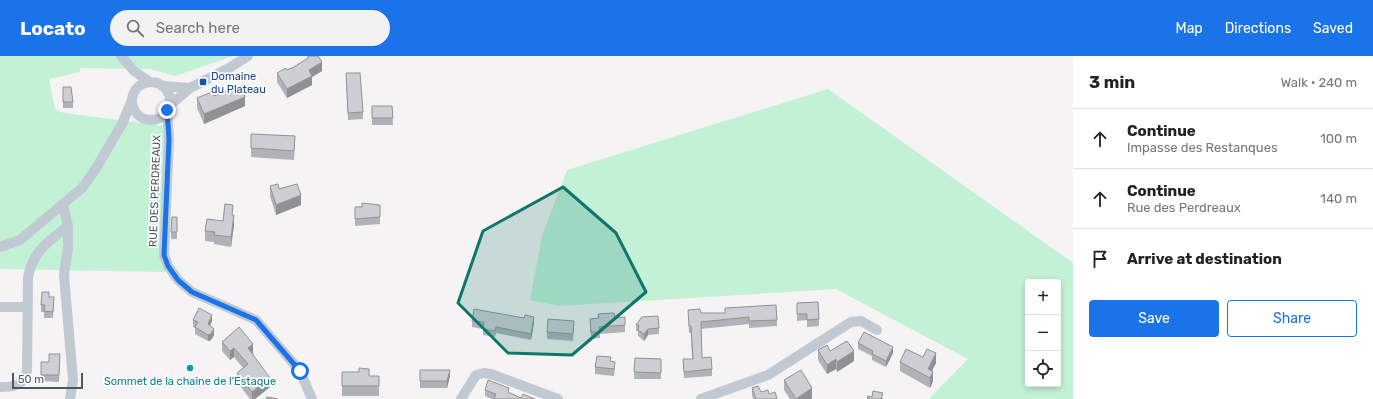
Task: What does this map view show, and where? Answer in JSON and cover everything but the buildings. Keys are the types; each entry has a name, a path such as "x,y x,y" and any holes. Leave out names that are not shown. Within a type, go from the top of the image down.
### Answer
{"street":[{"path":"121,56 134,71 150,82 162,86 190,88"},
{"path":"132,100 133,106 138,115 148,120 156,119 190,88 229,68 248,56"},
{"path":"134,71 139,86"},
{"path":"0,247 20,240 82,188 95,170 122,124 135,90 139,86 150,82"},
{"path":"162,86 169,95 168,108"},
{"name":"RUE DES PERDREAUX","path":"168,108 169,129 164,255 168,266 178,280 192,292 256,320 300,371 312,399"},
{"path":"122,124 138,115"},
{"name":"RUE DES PERDREAUX","path":"156,119 169,129"},
{"path":"63,205 68,226 68,247 64,275 73,380 70,399"},
{"path":"0,387 13,387 20,384 25,379 27,371 27,307 30,264 44,245 68,226"},
{"path":"0,307 27,307"},
{"path":"701,399 768,375 851,322 861,321 877,330"},
{"path":"461,399 476,375 484,372 558,399"}],"highlighted area":[{"path":"563,187 616,233 646,292 572,355 508,353 458,303 483,231"}],"green space":[{"path":"0,56 233,56 175,76 150,69 80,68 80,72 49,79 55,109 64,113 166,126 165,272 0,269"},
{"path":"828,89 1073,263 1073,399 929,399 968,359 836,289 559,306 530,300 542,236 567,170"}],"place":[{"name":"Domaine du Plateau","path":"203,82"},
{"name":"Sommet de la chaîne de l'Estaque","path":"190,368"}],"route":[{"path":"167,110 169,139 164,255 168,266 178,280 192,292 247,314 256,320 300,371"}]}
